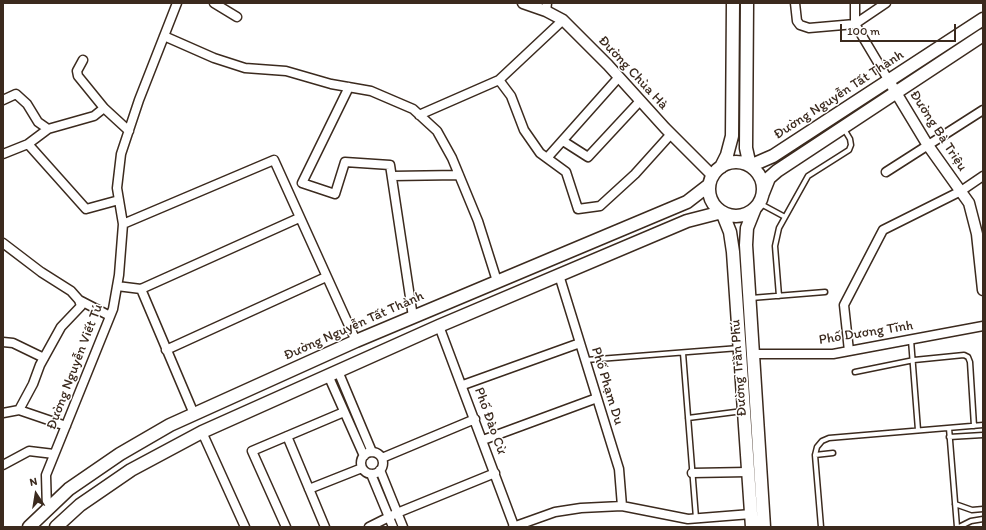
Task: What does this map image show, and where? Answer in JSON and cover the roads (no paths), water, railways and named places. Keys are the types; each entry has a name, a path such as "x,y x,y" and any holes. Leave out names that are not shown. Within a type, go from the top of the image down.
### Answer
{"main road":[{"path":"733,3 732,136 727,155 714,176 712,200 722,212 739,216 747,213 759,202 761,178 750,166 746,148 747,3"},
{"name":"Đường Nguyễn Tất Thành","path":"750,166 773,156 983,19"},
{"name":"Đường Nguyễn Tất Thành","path":"759,202 766,183 772,174 983,35"},
{"path":"714,176 735,162 750,166"},
{"name":"Đường Nguyễn Tất Thành","path":"29,527 69,489 120,454 170,425 356,341 687,202 714,176"},
{"name":"Đường Trần Phú","path":"759,202 748,225 746,239 764,527"},
{"path":"47,510 55,527 80,505 131,470 202,432 439,326 559,275 687,221 722,212"},
{"name":"Đường Trần Phú","path":"722,212 730,232 733,252 752,527"},
{"path":"325,355 333,373"}],"street":[{"name":"Đường Nguyễn Viết Tú","path":"47,510 46,475 110,316 117,286 123,224 116,188 121,154 177,3"},
{"path":"214,3 237,17"},
{"name":"Đường Chùa Hà","path":"523,3 546,7 563,20 619,77 671,134 714,176"},
{"path":"795,3 797,20 800,25 809,28 856,24 886,3"},
{"path":"855,3 856,24 889,81"},
{"path":"419,115 499,80 563,20"},
{"path":"164,36 214,58 245,68 286,71 371,91 413,109 437,132 459,175 478,221 496,281"},
{"path":"83,60 77,71 78,76 104,108 129,131"},
{"path":"547,158 619,77"},
{"path":"499,80 511,96 524,130 540,153 566,172 578,209 600,206 635,174 671,134"},
{"name":"Đường Bà Triệu","path":"889,81 927,144 969,203 975,221 983,290"},
{"path":"349,87 302,183 335,194 345,162 390,165 413,317"},
{"path":"3,100 16,94 27,104 38,122 48,129"},
{"path":"563,141 588,157 640,101"},
{"path":"3,154 28,144 48,129 94,116 104,108"},
{"path":"886,172 927,144 983,110"},
{"path":"28,144 86,209 119,200"},
{"path":"123,224 274,160 356,341"},
{"path":"392,176 459,175"},
{"path":"849,351 844,305 883,230 961,191 983,176"},
{"path":"117,286 141,289 299,218"},
{"path":"3,244 41,272 71,291 79,300 110,316"},
{"name":"Phố Phạm Du","path":"559,275 619,469 622,506"},
{"path":"166,350 326,277"},
{"path":"141,289 194,414"},
{"path":"19,410 61,327 81,306 79,300"},
{"name":"Phố Đào Cừ","path":"439,326 463,385 514,527"},
{"name":"Phố Dương Tĩnh","path":"753,354 833,354 983,326"},
{"path":"3,342 13,342 44,358"},
{"path":"463,385 580,343"},
{"path":"333,373 344,412 364,456"},
{"path":"333,373 372,452 382,458 383,463 380,470 375,474 366,473 362,468 361,461 364,456 372,452"},
{"path":"483,440 597,398"},
{"path":"3,413 19,410 66,426"},
{"path":"286,527 252,451 344,412"},
{"path":"382,458 475,419"},
{"path":"202,432 245,527"},
{"path":"287,436 325,527"},
{"path":"3,465 29,451 54,454"},
{"path":"309,489 362,468"},
{"path":"380,470 403,527"},
{"path":"692,473 748,472"},
{"path":"369,527 397,513 495,473"},
{"path":"371,474 393,527"},
{"path":"514,527 555,512 581,508 622,506 672,517 696,519 751,514"}],"lane":[{"path":"779,296 775,246 779,228 808,176 848,150 851,145 850,139 843,127"},
{"path":"759,202 785,217"},
{"path":"749,299 825,292"},
{"path":"911,339 918,430"},
{"path":"586,360 739,348"},
{"path":"683,353 696,519"},
{"path":"855,372 912,360 964,355 968,357 970,362 974,426"},
{"path":"688,418 744,411"},
{"path":"821,527 815,455 817,447 822,441 829,438 983,425"},
{"path":"949,428 958,527 971,521 983,518"},
{"path":"950,437 983,435"},
{"path":"815,455 833,453"},
{"path":"955,504 972,510 983,509"}]}
